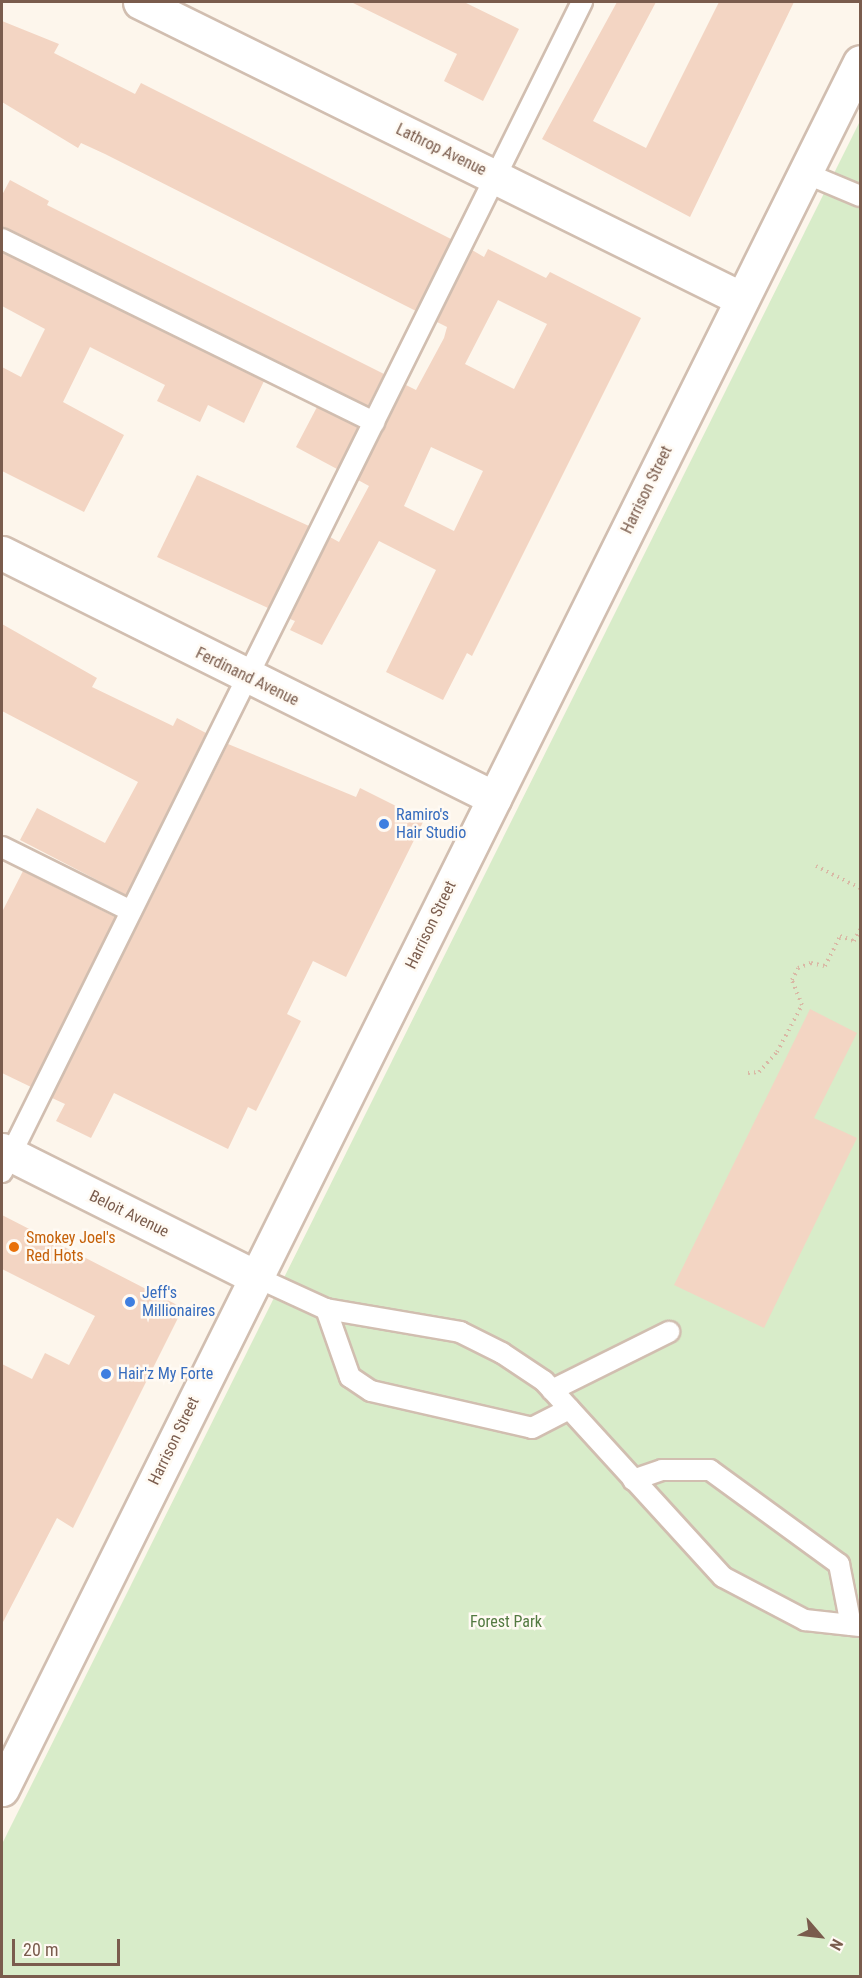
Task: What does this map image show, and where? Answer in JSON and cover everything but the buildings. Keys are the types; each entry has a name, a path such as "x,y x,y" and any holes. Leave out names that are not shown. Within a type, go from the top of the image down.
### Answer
{"street":[{"name":"Lathrop Avenue","path":"141,2 742,299"},
{"name":"Harrison Street","path":"4,1777 256,1277 861,62"},
{"name":"Ferdinand Avenue","path":"2,553 494,798"},
{"name":"Beloit Avenue","path":"4,1159 256,1277"}],"lane":[{"path":"4,1159 131,911 582,2"},
{"path":"805,173 861,196"},
{"path":"2,239 374,422"},
{"path":"2,847 131,911"},
{"path":"256,1277 326,1309 460,1332 502,1353 552,1390 633,1480 723,1577 805,1620 856,1625 839,1564 710,1470 662,1470 633,1480"},
{"path":"326,1309 350,1377 371,1391 532,1428 569,1409"},
{"path":"552,1390 669,1332"}],"path":[{"path":"816,866 861,888"},
{"path":"748,1073 759,1072 777,1052 802,1005 792,980 798,968 811,963 825,966 840,936 854,941 861,929"}],"green space":[{"name":"Forest Park","path":"860,121 860,1976 2,1976 2,1844"}],"place":[{"name":"Ramiro's Hair Studio","path":"384,824"},
{"name":"Smokey Joel's Red Hots","path":"14,1247"},
{"name":"Jeff's Millionaires","path":"130,1302"},
{"name":"Hair'z My Forte","path":"106,1374"}]}
